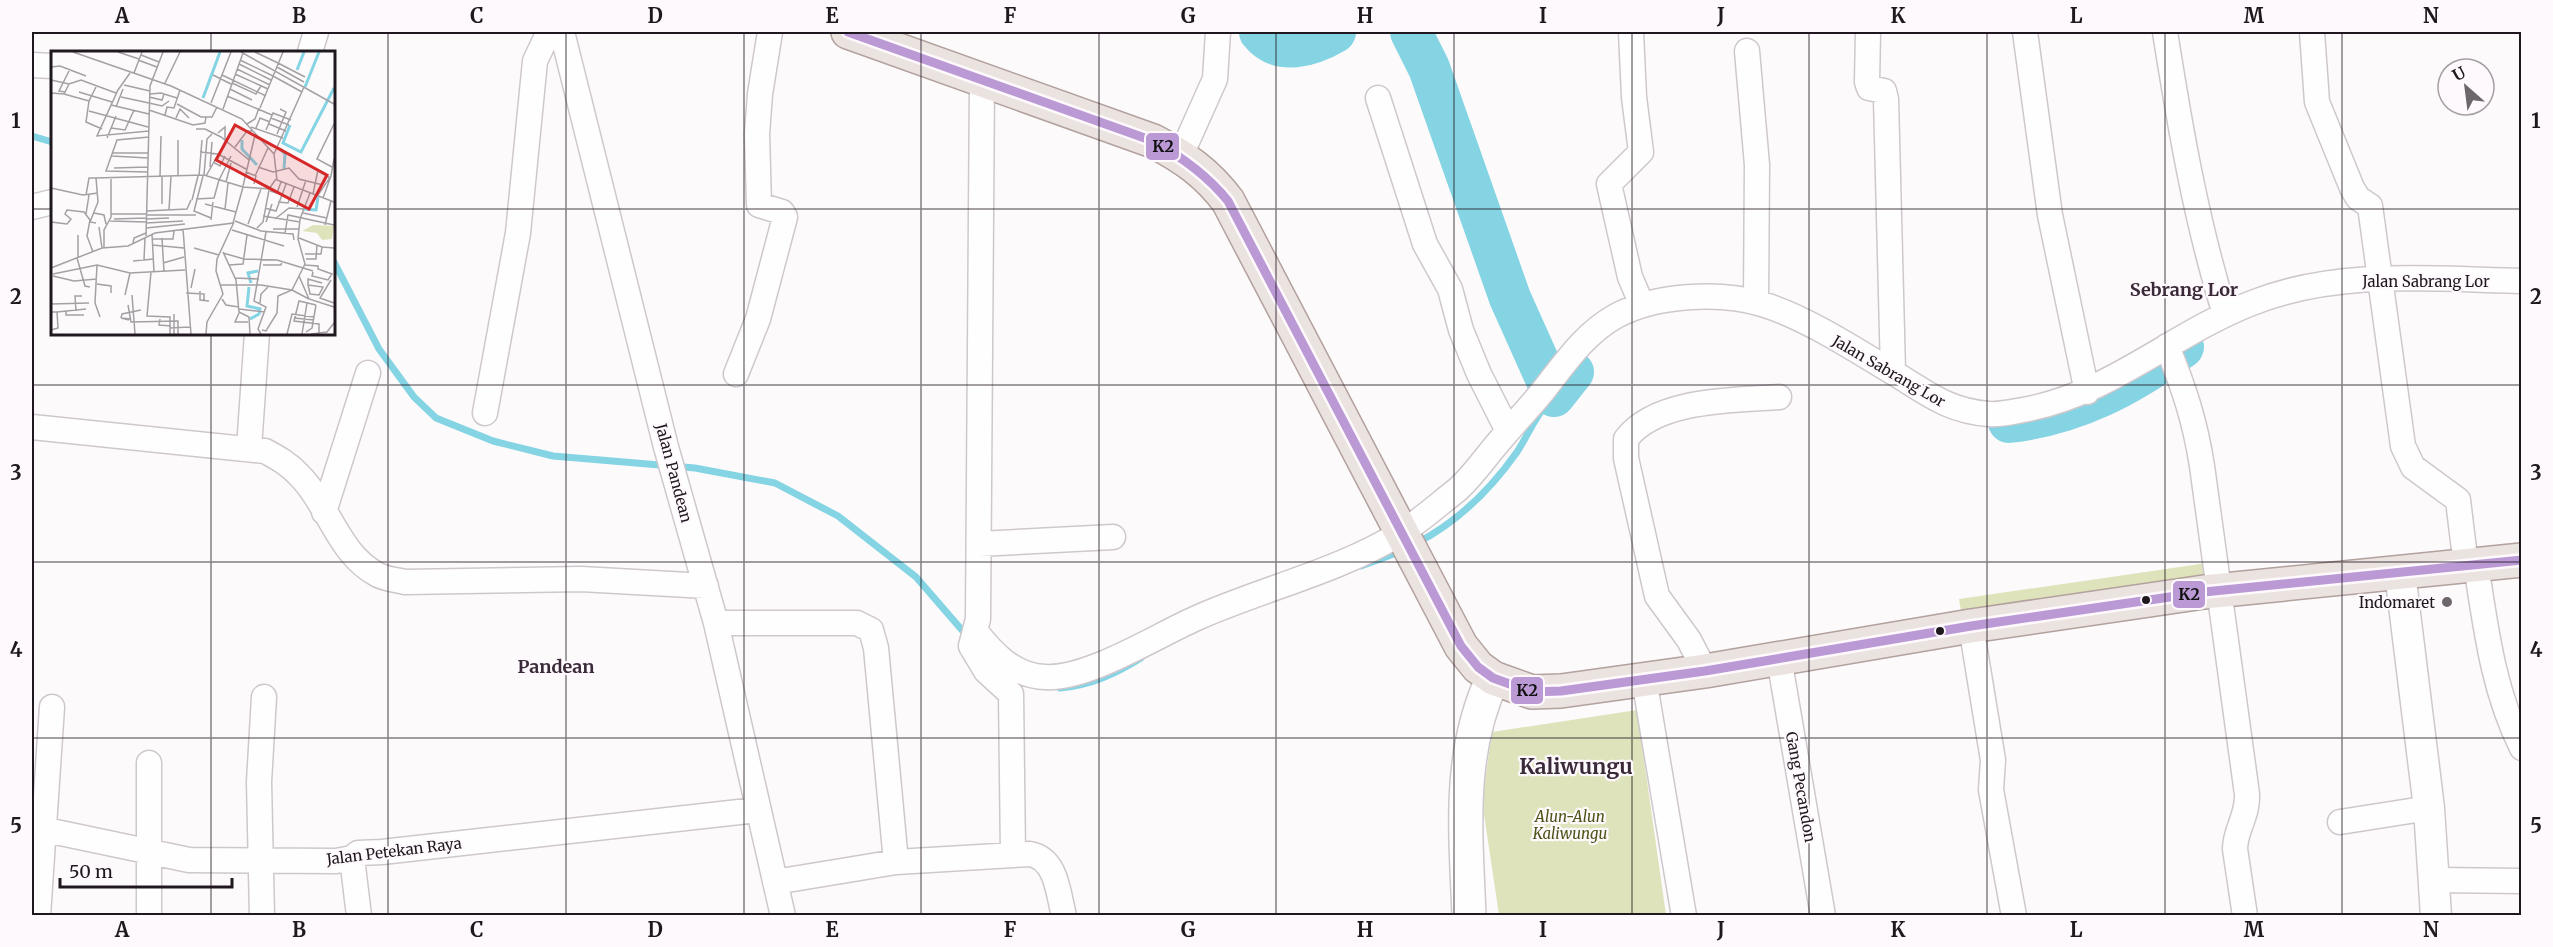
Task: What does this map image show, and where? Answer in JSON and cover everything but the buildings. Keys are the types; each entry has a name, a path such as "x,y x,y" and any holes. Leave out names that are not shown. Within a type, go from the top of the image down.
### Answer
{"main road":[{"path":"848,32 1110,124 1181,156 1214,182 1228,201 1461,646 1478,667 1493,678 1532,692 1561,691 1705,671 1971,626 2219,591 2522,560"},
{"path":"1469,915 1467,782 1470,745 1480,705 1493,678"}],"street":[{"path":"310,51 316,32"},
{"path":"485,412 518,233 536,62 546,38 557,32"},
{"name":"Jalan Pandean","path":"562,32 666,447 716,623 783,915"},
{"path":"736,374 758,319 785,217 782,212 759,205 758,124 764,59 770,32"},
{"path":"1181,156 1215,79 1218,32"},
{"path":"1631,32 1634,97 1641,153 1609,184 1630,278 1642,305"},
{"path":"1868,32 1867,82 1869,88 1884,91 1886,99 1893,372"},
{"path":"2025,32 2050,215 2087,392"},
{"path":"2165,32 2183,148 2206,253 2225,314"},
{"path":"2312,32 2317,102 2352,188 2358,198 2370,206 2405,452 2413,467 2447,489 2458,500 2493,673 2504,708 2522,748"},
{"path":"1747,51 1757,165 1756,302"},
{"path":"32,65 51,66"},
{"path":"982,80 978,619 973,637 986,671 1011,694 1013,855"},
{"path":"1378,98 1425,244 1450,289 1461,330 1474,363 1508,431"},
{"path":"32,207 51,202"},
{"name":"Jalan Sabrang Lor","path":"973,637 1020,672 1045,678 1076,674 1202,615 1336,564 1408,542 1461,486 1593,332 1611,319 1642,305 1679,297 1756,302 1796,318 1893,372 1931,398 1951,407 1990,414 2038,407 2087,392 2170,354 2225,314 2288,291 2382,285 2522,281"},
{"path":"249,448 257,334"},
{"path":"2170,354 2194,420 2247,794 2247,812 2235,841 2245,915"},
{"path":"324,512 368,373"},
{"path":"1705,671 1689,640 1657,596 1626,458 1626,439 1644,421 1660,414 1723,400 1779,397"},
{"path":"32,428 265,451 300,476 344,544 368,570 381,577 405,582 581,579 706,586"},
{"path":"979,544 1113,537"},
{"path":"2400,573 2429,808 2436,880 2436,915"},
{"path":"716,623 857,622 871,630 876,648 896,862"},
{"path":"1971,626 1993,760 1991,790 2014,915"},
{"name":"Gang Pecandon","path":"1779,658 1823,915"},
{"path":"1644,679 1684,915"},
{"path":"262,915 259,782 264,697"},
{"path":"38,915 38,828 52,707"},
{"path":"149,763 149,915"},
{"path":"2340,822 2429,808"},
{"name":"Jalan Petekan Raya","path":"38,828 148,850 189,861 260,859 336,861 352,858 358,853 758,810"},
{"path":"775,882 896,862 1030,854 1046,860 1054,878 1064,915"},
{"path":"352,858 359,915"},
{"path":"2436,880 2522,880"}],"green space":[{"path":"2214,562 2219,591 1962,617 1959,599"},
{"name":"Alun-Alun Kaliwungu","path":"1637,710 1666,915 1499,915 1482,801 1492,732"}],"waterway":[{"path":"1260,32 1276,44 1286,46 1306,44 1335,32"},
{"path":"1411,32 1429,68 1510,298 1554,396 1573,372"},
{"path":"32,136 51,142"},
{"path":"334,262 379,349 414,397 436,418 493,441 553,456 695,468 775,483 838,516 916,577 968,637"},
{"path":"2009,422 2057,412 2101,396 2122,386 2183,347"},
{"path":"1417,543 1446,525 1484,492 1517,452 1538,415 1547,404"},
{"path":"1361,566 1402,551"},
{"path":"1060,688 1102,678 1141,658"}],"transit line":[{"name":"K2","path":"848,32 1153,141 1184,160 1212,183 1228,201 1461,646 1478,667 1493,678 1532,692 1561,691 1705,671 1971,626 2204,592 2522,560"}],"place":[{"name":"Indomaret","path":"2447,602"}],"district":[{"name":"Sebrang Lor","path":"2184,289"},
{"name":"Pandean","path":"556,666"},
{"name":"Kaliwungu","path":"1576,766"}]}
